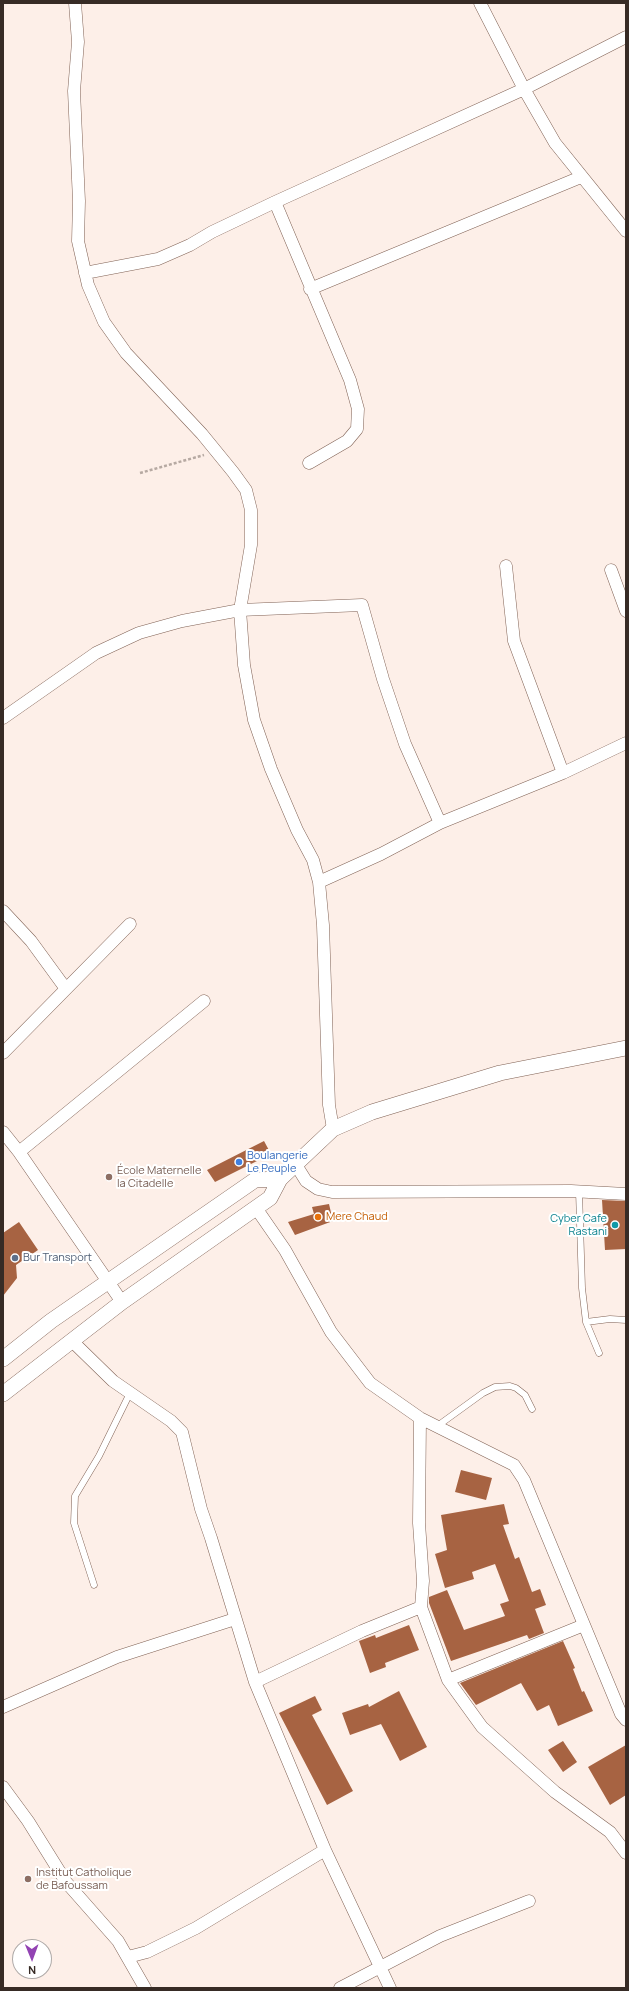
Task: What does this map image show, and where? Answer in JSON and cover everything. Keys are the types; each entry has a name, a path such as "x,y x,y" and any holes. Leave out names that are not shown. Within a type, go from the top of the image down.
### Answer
{"street":[{"path":"75,3 78,42 74,91 79,201 78,241 88,285 104,322 126,353 202,434 246,490 251,510 251,545 240,610 244,665 254,720 271,769 297,830 313,860 319,882 323,925 329,1105 333,1129"},
{"path":"480,3 524,89 555,143 626,231"},
{"path":"85,273 158,259 190,245 212,232 275,202 524,89 626,37"},
{"path":"310,289 581,177"},
{"path":"275,202 310,289 350,380 358,409 357,429 347,441 309,463"},
{"path":"506,566 514,641 563,773"},
{"path":"611,570 626,611"},
{"path":"3,718 96,653 139,632 182,621 240,610 362,606 383,679 405,744 440,823"},
{"path":"319,882 381,854 440,823 563,773 626,743"},
{"path":"3,911 31,941 66,988"},
{"path":"3,1053 130,924"},
{"path":"19,1152 204,1001"},
{"path":"3,1394 122,1302 270,1198 280,1179 333,1129 372,1112 500,1073 626,1048"},
{"path":"3,1132 19,1152 122,1302"},
{"path":"296,1165 306,1181 318,1190 332,1192 579,1191 626,1194"},
{"path":"3,1359 51,1321 255,1180 280,1179"},
{"path":"256,1208 285,1250 331,1332 370,1383 420,1418 499,1456 514,1465 524,1480 584,1625 622,1714 626,1720"},
{"path":"72,1341 113,1381 171,1421 182,1432 201,1509 255,1682 325,1850 390,1988"},
{"path":"420,1418 419,1523 424,1581 421,1607 448,1680 482,1727 555,1792 610,1832 626,1852"},
{"path":"255,1682 362,1631 421,1607"},
{"path":"3,1708 118,1657 235,1619"},
{"path":"448,1680 584,1625"},
{"path":"3,1787 28,1820 66,1882 118,1942 145,1988"},
{"path":"128,1957 147,1952 196,1928 325,1850"},
{"path":"340,1988 440,1936 529,1901"}],"lane":[{"path":"579,1191 582,1288 586,1322 599,1353"},
{"path":"586,1322 610,1319 626,1320"},
{"path":"436,1427 483,1393 495,1387 510,1386 516,1388 525,1395 532,1409"},
{"path":"94,1585 74,1523 75,1496 99,1456 130,1393"}],"path":[{"path":"140,473 216,452"}],"building":[{"name":"Boulangerie Le Peuple","path":"264,1141 271,1154 215,1182 207,1170"},
{"name":"Cyber Cafe Rastani","path":"602,1200 626,1201 626,1249 605,1250"},
{"name":"Mere Chaud","path":"329,1204 333,1221 295,1235 288,1222 314,1214 312,1207"},
{"name":"Bur Transport","path":"19,1222 38,1250 16,1265 17,1278 3,1296 3,1233"},
{"path":"461,1470 492,1478 486,1500 455,1492"},
{"path":"504,1504 509,1524 503,1525 515,1559 519,1557 532,1592 540,1589 546,1605 535,1609 544,1633 529,1639 527,1635 451,1661 429,1603 429,1597 447,1590 464,1630 505,1616 500,1604 509,1601 495,1564 472,1572 474,1579 445,1588 435,1554 447,1550 441,1515"},
{"path":"409,1625 419,1650 385,1663 386,1667 370,1673 359,1641 375,1635 376,1638"},
{"path":"563,1641 575,1668 573,1669 582,1692 584,1691 593,1711 558,1726 549,1705 537,1711 521,1683 476,1705 460,1683"},
{"path":"399,1691 427,1747 400,1761 381,1724 350,1735 342,1713 368,1704 369,1707"},
{"path":"315,1696 322,1710 312,1715 353,1791 327,1805 279,1713"},
{"path":"563,1741 577,1762 563,1772 548,1750"},
{"path":"626,1745 626,1795 610,1805 588,1767"}],"place":[{"name":"Boulangerie Le Peuple","path":"239,1162"},
{"name":"École Maternelle la Citadelle","path":"109,1177"},
{"name":"Mere Chaud","path":"318,1217"},
{"name":"Cyber Cafe Rastani","path":"615,1225"},
{"name":"Bur Transport","path":"15,1258"},
{"name":"Institut Catholique de Bafoussam","path":"28,1879"}]}
